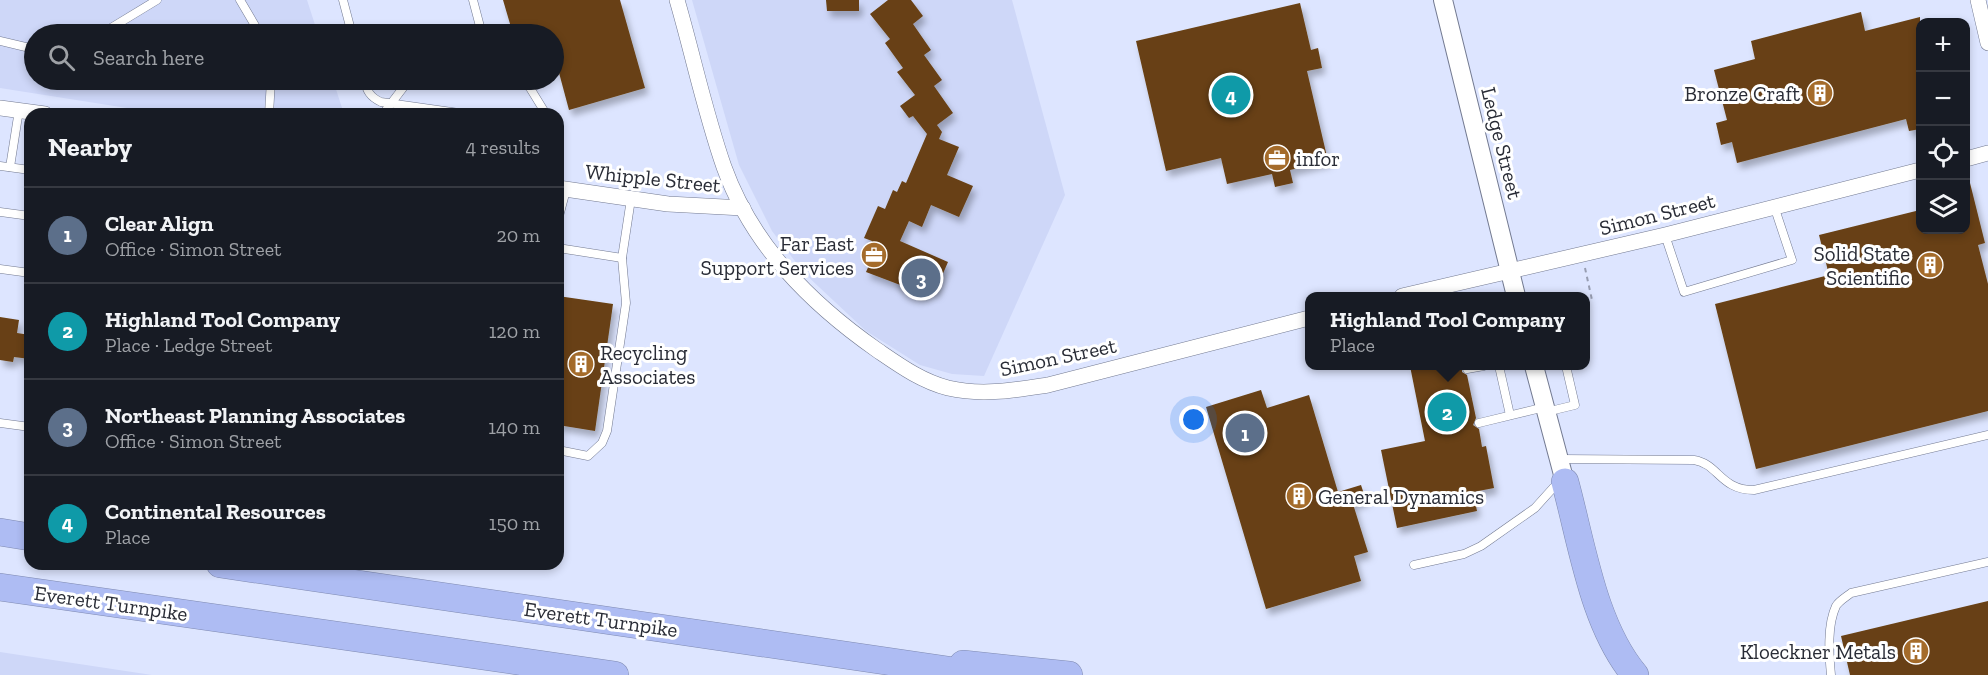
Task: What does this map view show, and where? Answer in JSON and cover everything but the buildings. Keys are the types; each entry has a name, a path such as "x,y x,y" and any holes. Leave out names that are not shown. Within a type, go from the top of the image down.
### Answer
{"highway":[{"path":"1562,470 1602,618 1618,651 1635,675"},
{"path":"0,532 24,536"},
{"name":"Everett Turnpike","path":"262,570 982,675"},
{"name":"Everett Turnpike","path":"0,587 615,675"},
{"path":"802,647 1069,675"}],"street":[{"name":"Simon Street","path":"677,0 724,167 743,208 774,258 844,327 915,376 948,388 982,393 1048,385 1305,319"},
{"name":"Ledge Street","path":"1443,0 1515,292"},
{"path":"1978,0 1988,43"},
{"path":"0,108 24,111"},
{"path":"1970,158 1988,153"},
{"name":"Simon Street","path":"1423,292 1665,235 1916,171"},
{"name":"Whipple Street","path":"564,189 631,199 743,208"},
{"path":"1535,370 1562,470"}],"lane":[{"path":"117,24 157,0"},
{"path":"240,0 254,24"},
{"path":"343,0 349,24"},
{"path":"473,0 479,24"},
{"path":"0,41 24,47"},
{"path":"269,108 270,90"},
{"path":"366,90 372,98 425,108"},
{"path":"387,108 401,90"},
{"path":"531,90 542,108"},
{"path":"10,167 19,110"},
{"path":"0,166 24,169"},
{"path":"564,451 588,456 602,443 607,431 627,292 622,258 631,199"},
{"path":"1665,235 1684,292 1792,260 1774,206"},
{"path":"0,212 24,215"},
{"path":"564,249 622,258"},
{"path":"0,269 24,272"},
{"path":"1500,370 1510,415"},
{"path":"1479,423 1510,415 1575,405 1567,370"},
{"path":"0,423 24,426"},
{"path":"1414,565 1464,554 1481,546 1535,508 1553,488 1562,470 1689,459 1705,463 1724,482 1738,489 1754,490 1988,435"},
{"path":"1831,675 1829,656 1833,617 1837,603 1851,593 1988,562"}],"path":[{"path":"1582,254 1592,300"}],"shaded area":[{"path":"0,0 307,0 315,24 24,24 24,90 336,90 342,108 127,108 0,88"},
{"path":"692,0 1012,0 1065,195 984,376 952,374 920,365 866,331 804,273 772,231 739,165"},
{"path":"0,652 152,675 0,675"}],"place":[{"name":"Bronze Craft","path":"1820,93"},
{"name":"Continental Resources","path":"1231,95"},
{"name":"infor","path":"1277,158"},
{"name":"Far East Support Services","path":"874,255"},
{"name":"Solid State Scientific","path":"1930,265"},
{"name":"Northeast Planning Associates","path":"921,278"},
{"name":"Recycling Associates","path":"581,364"},
{"name":"Highland Tool Company","path":"1447,412"},
{"name":"Clear Align","path":"1245,433"},
{"name":"General Dynamics","path":"1299,496"},
{"name":"Kloeckner Metals","path":"1916,651"}]}
